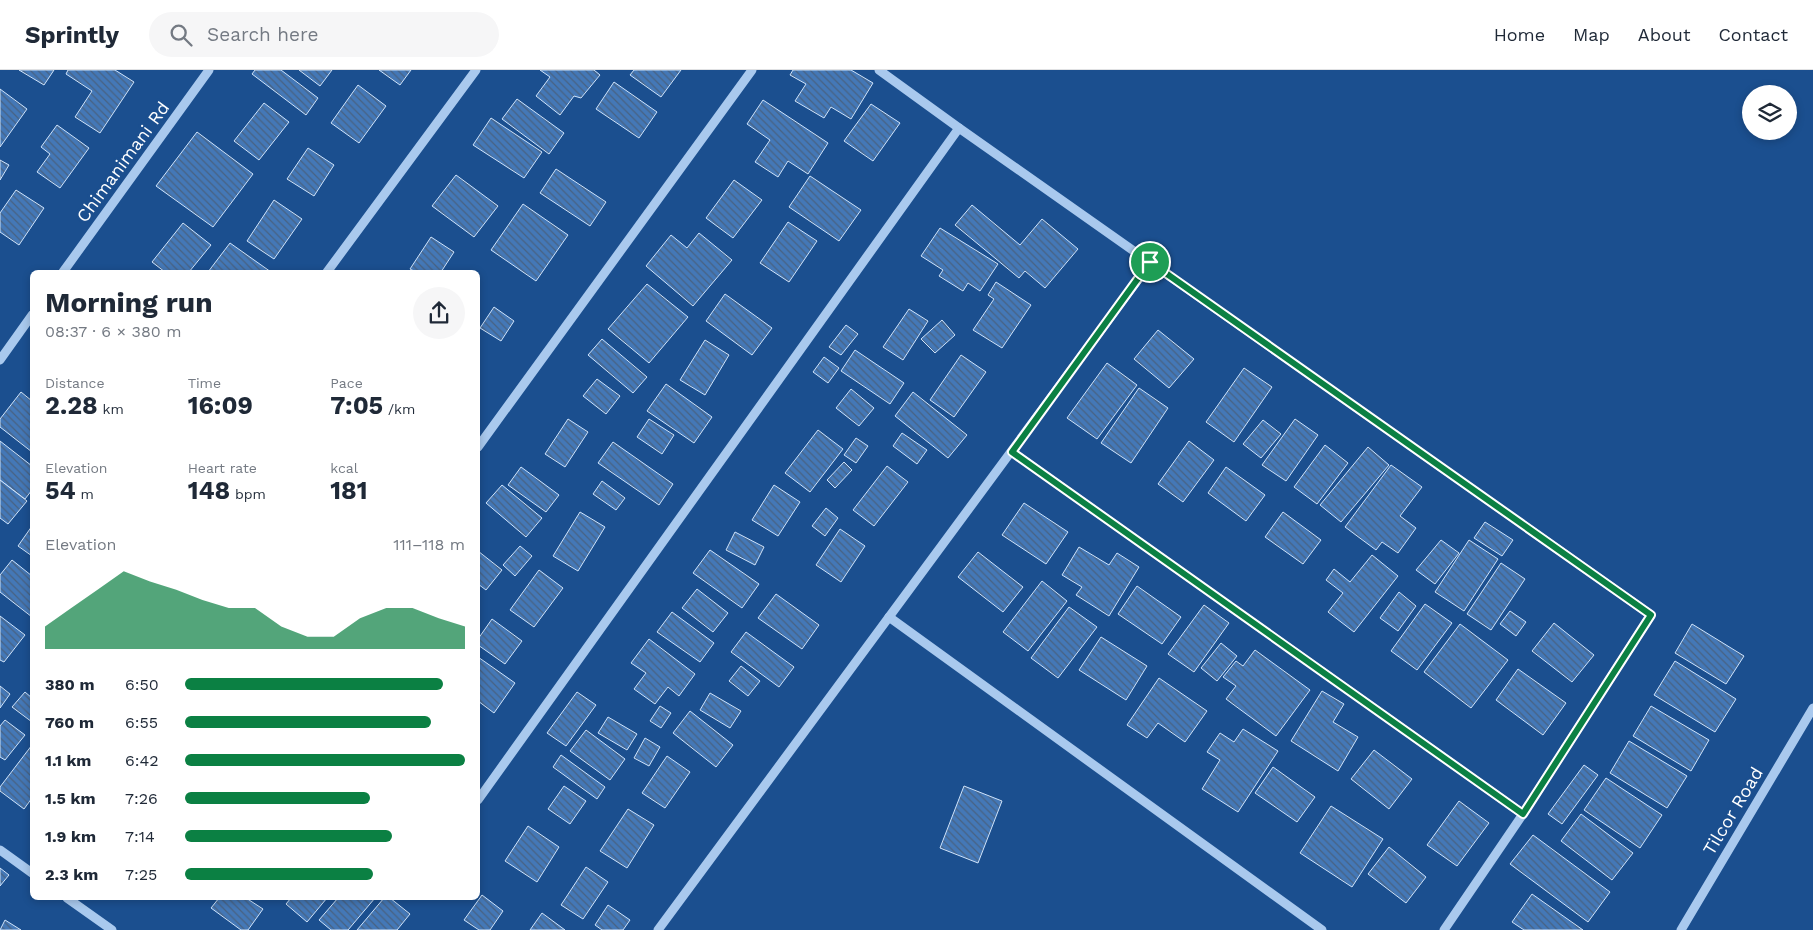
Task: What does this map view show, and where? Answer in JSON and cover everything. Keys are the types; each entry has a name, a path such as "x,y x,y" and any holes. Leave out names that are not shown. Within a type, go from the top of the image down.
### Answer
{"street":[{"name":"Chimanimani Rd","path":"64,270 209,70"},
{"path":"328,270 476,70"},
{"path":"480,444 752,70"},
{"path":"879,70 1651,615 1523,814 1444,930"},
{"path":"480,797 959,128"},
{"path":"658,930 1012,452 1150,262"},
{"path":"0,360 30,318"},
{"path":"1012,452 1523,814"},
{"path":"889,617 1322,930"},
{"name":"Tilcor Road","path":"1681,930 1813,708"},
{"path":"0,850 30,872"},
{"path":"69,900 112,930"}],"building":[{"path":"19,70 54,70 44,85"},
{"path":"68,70 115,70 134,82 100,133 75,117 92,91 66,74"},
{"path":"255,70 281,70 318,98 306,115 252,74"},
{"path":"299,70 332,70 320,86"},
{"path":"379,70 411,70 400,85"},
{"path":"540,70 594,70 600,75 581,98 574,96 560,115 536,96 550,77"},
{"path":"634,70 681,70 661,97 630,75"},
{"path":"793,70 851,70 873,83 851,119 831,107 824,118 795,101 806,84 790,75"},
{"path":"614,82 657,112 639,138 596,109"},
{"path":"358,85 386,106 359,143 331,123"},
{"path":"0,89 27,109 0,147"},
{"path":"517,99 564,133 549,154 502,119"},
{"path":"763,100 828,143 808,174 788,161 778,177 755,162 770,140 747,124"},
{"path":"264,103 289,122 259,160 234,141"},
{"path":"871,104 900,123 873,161 844,141"},
{"path":"491,118 542,152 524,178 473,145"},
{"path":"57,125 89,148 60,188 37,172 50,154 41,147"},
{"path":"197,132 253,174 213,227 156,186"},
{"path":"308,148 334,165 314,196 287,179"},
{"path":"0,160 9,165 0,180"},
{"path":"556,169 606,202 590,226 540,193"},
{"path":"456,175 498,206 474,237 432,206"},
{"path":"810,176 861,210 839,241 789,207"},
{"path":"734,180 762,200 733,238 706,218"},
{"path":"16,190 44,208 19,245 0,232 0,213"},
{"path":"274,200 302,219 274,259 247,241"},
{"path":"523,204 568,235 536,281 491,250"},
{"path":"972,205 1020,245 1042,219 1078,249 1045,288 1025,271 1019,278 955,225"},
{"path":"788,222 817,241 789,282 760,263"},
{"path":"183,223 211,245 191,270 162,270 152,262"},
{"path":"940,228 998,264 980,291 968,283 963,291 939,276 943,270 921,256"},
{"path":"699,233 732,260 693,306 646,266 671,235 687,248"},
{"path":"431,237 454,252 442,270 410,269"},
{"path":"230,243 268,270 210,270"},
{"path":"996,282 1031,305 1002,348 973,330 994,299 988,295"},
{"path":"647,284 688,317 649,363 608,329"},
{"path":"725,294 772,328 752,355 706,321"},
{"path":"494,307 514,321 501,341 480,328"},
{"path":"909,309 928,321 903,360 883,347"},
{"path":"942,320 955,335 935,353 921,339"},
{"path":"846,325 858,334 841,355 829,347"},
{"path":"1158,330 1194,359 1169,388 1134,359"},
{"path":"602,339 647,377 633,393 588,355"},
{"path":"705,340 729,355 705,395 680,380"},
{"path":"855,350 904,383 890,404 841,371"},
{"path":"961,355 986,372 954,417 930,400"},
{"path":"824,357 839,368 828,383 813,372"},
{"path":"1107,363 1137,385 1097,439 1067,418"},
{"path":"1244,368 1272,387 1234,442 1206,422"},
{"path":"597,379 620,396 606,414 583,396"},
{"path":"666,384 712,417 694,443 647,411"},
{"path":"1139,388 1168,408 1131,463 1101,443"},
{"path":"851,389 874,408 859,426 836,408"},
{"path":"21,392 30,399 30,450 0,427 0,419"},
{"path":"913,392 967,435 948,458 895,416"},
{"path":"568,419 588,432 565,467 545,454"},
{"path":"649,419 674,435 662,454 637,437"},
{"path":"1295,419 1318,435 1286,481 1262,465"},
{"path":"1263,420 1281,434 1261,458 1243,444"},
{"path":"818,430 843,449 810,492 785,473"},
{"path":"902,433 927,450 917,464 893,446"},
{"path":"856,438 868,446 856,463 844,455"},
{"path":"0,441 30,464 30,493 25,499 0,480"},
{"path":"1189,441 1214,460 1183,502 1158,484"},
{"path":"613,442 673,484 659,505 598,463"},
{"path":"1325,445 1348,463 1317,504 1294,487"},
{"path":"1368,447 1389,465 1341,522 1320,505"},
{"path":"844,462 852,470 835,488 827,480"},
{"path":"1391,465 1422,487 1400,516 1416,528 1398,553 1382,542 1376,550 1345,527"},
{"path":"887,466 908,482 874,526 853,510"},
{"path":"521,467 559,495 546,512 508,485"},
{"path":"1226,467 1265,495 1246,521 1208,493"},
{"path":"0,480 27,501 8,524 0,518"},
{"path":"602,481 625,498 616,510 593,494"},
{"path":"502,485 542,518 526,537 486,503"},
{"path":"774,485 800,502 778,536 752,520"},
{"path":"1024,503 1068,532 1046,564 1002,535"},
{"path":"826,508 838,518 825,536 812,526"},
{"path":"580,512 605,527 578,571 553,556"},
{"path":"1283,512 1321,540 1303,564 1265,537"},
{"path":"1485,522 1513,540 1502,556 1474,538"},
{"path":"30,529 30,555 18,546"},
{"path":"840,529 865,546 841,582 816,565"},
{"path":"735,532 764,547 755,565 726,550"},
{"path":"1441,540 1459,553 1435,584 1416,570"},
{"path":"1469,540 1498,559 1464,611 1435,592"},
{"path":"520,546 532,556 515,576 503,565"},
{"path":"1079,547 1109,565 1117,553 1139,567 1109,616 1076,595 1082,587 1062,575"},
{"path":"710,550 759,584 742,608 693,573"},
{"path":"978,552 1023,587 1003,612 958,577"},
{"path":"480,553 502,570 486,590 480,586"},
{"path":"1372,555 1398,576 1354,632 1328,612 1343,593 1326,580 1334,569 1350,582"},
{"path":"12,560 30,574 30,615 0,592 0,575"},
{"path":"1501,563 1525,579 1491,630 1467,614"},
{"path":"539,570 563,588 534,627 510,610"},
{"path":"1042,581 1067,601 1028,651 1003,632"},
{"path":"1137,586 1181,617 1162,644 1118,614"},
{"path":"697,589 728,613 713,632 682,608"},
{"path":"1399,592 1416,606 1398,631 1380,618"},
{"path":"776,594 819,625 802,649 758,618"},
{"path":"1425,604 1452,623 1417,670 1391,651"},
{"path":"1204,605 1229,623 1194,672 1168,654"},
{"path":"1069,607 1097,627 1058,678 1031,658"},
{"path":"1510,611 1526,622 1516,636 1500,624"},
{"path":"672,612 714,643 700,662 657,632"},
{"path":"0,616 25,635 4,662 0,660"},
{"path":"492,619 522,641 505,664 480,646 480,636"},
{"path":"1554,623 1594,655 1572,682 1532,651"},
{"path":"1460,624 1508,660 1471,708 1424,672"},
{"path":"1692,624 1744,656 1726,684 1675,653"},
{"path":"746,632 794,667 779,687 731,652"},
{"path":"1101,637 1147,666 1126,700 1079,670"},
{"path":"649,639 695,674 679,696 668,687 655,704 634,689 646,673 631,663"},
{"path":"1221,643 1237,656 1217,681 1201,668"},
{"path":"1255,650 1310,690 1276,736 1226,699 1236,686 1223,677 1236,661 1243,666"},
{"path":"480,658 515,683 494,713 480,702"},
{"path":"1675,661 1736,699 1715,732 1654,695"},
{"path":"741,666 760,681 748,696 729,681"},
{"path":"1518,669 1566,703 1543,735 1496,700"},
{"path":"1159,678 1207,711 1185,742 1158,723 1147,738 1127,725"},
{"path":"0,686 10,694 0,708"},
{"path":"1322,691 1344,704 1333,722 1358,737 1338,771 1291,741"},
{"path":"25,692 30,696 30,720 12,707"},
{"path":"577,692 596,705 566,746 547,733"},
{"path":"710,693 741,711 730,728 700,710"},
{"path":"660,706 671,713 661,728 650,721"},
{"path":"1651,706 1709,740 1691,771 1633,736"},
{"path":"690,711 733,745 716,767 673,733"},
{"path":"608,717 637,734 627,750 598,733"},
{"path":"5,720 25,735 5,760 0,757 0,726"},
{"path":"1243,729 1278,751 1238,812 1202,789 1220,760 1207,752 1220,733 1234,742"},
{"path":"586,730 625,759 610,780 570,751"},
{"path":"645,738 660,747 649,766 634,758"},
{"path":"1629,741 1687,776 1667,808 1610,773"},
{"path":"30,748 30,801 24,809 0,791 0,787"},
{"path":"1374,750 1412,779 1389,809 1351,779"},
{"path":"561,755 605,787 597,799 553,767"},
{"path":"667,756 690,772 665,808 642,793"},
{"path":"1584,765 1598,775 1562,824 1548,814"},
{"path":"1273,767 1315,797 1297,822 1255,793"},
{"path":"1606,778 1662,815 1640,848 1584,810"},
{"path":"564,786 586,801 570,824 548,809"},
{"path":"964,786 1002,801 978,863 940,848"},
{"path":"1459,801 1489,823 1457,866 1427,845"},
{"path":"1331,806 1383,839 1352,887 1300,853"},
{"path":"628,809 654,825 627,868 600,851"},
{"path":"1581,814 1633,853 1612,880 1561,841"},
{"path":"528,826 559,847 537,882 505,861"},
{"path":"1533,835 1610,892 1588,922 1510,864"},
{"path":"1389,847 1426,877 1406,903 1368,874"},
{"path":"586,867 608,882 583,919 561,905"},
{"path":"0,868 9,875 0,886"},
{"path":"1532,894 1583,930 1524,930 1512,922"},
{"path":"482,895 503,911 490,930 479,930 464,920"},
{"path":"217,900 249,900 263,909 248,930 241,930 211,908"},
{"path":"289,900 325,900 307,922 286,904"},
{"path":"336,900 373,900 348,930 331,930 319,920"},
{"path":"382,900 392,900 410,914 397,930 357,930"},
{"path":"608,905 630,920 623,930 602,930 595,925"},
{"path":"542,913 565,930 530,930"},
{"path":"5,920 21,930 0,930"}],"route":[{"path":"1150,262 1651,615 1523,814 1012,452 1150,262"}]}
